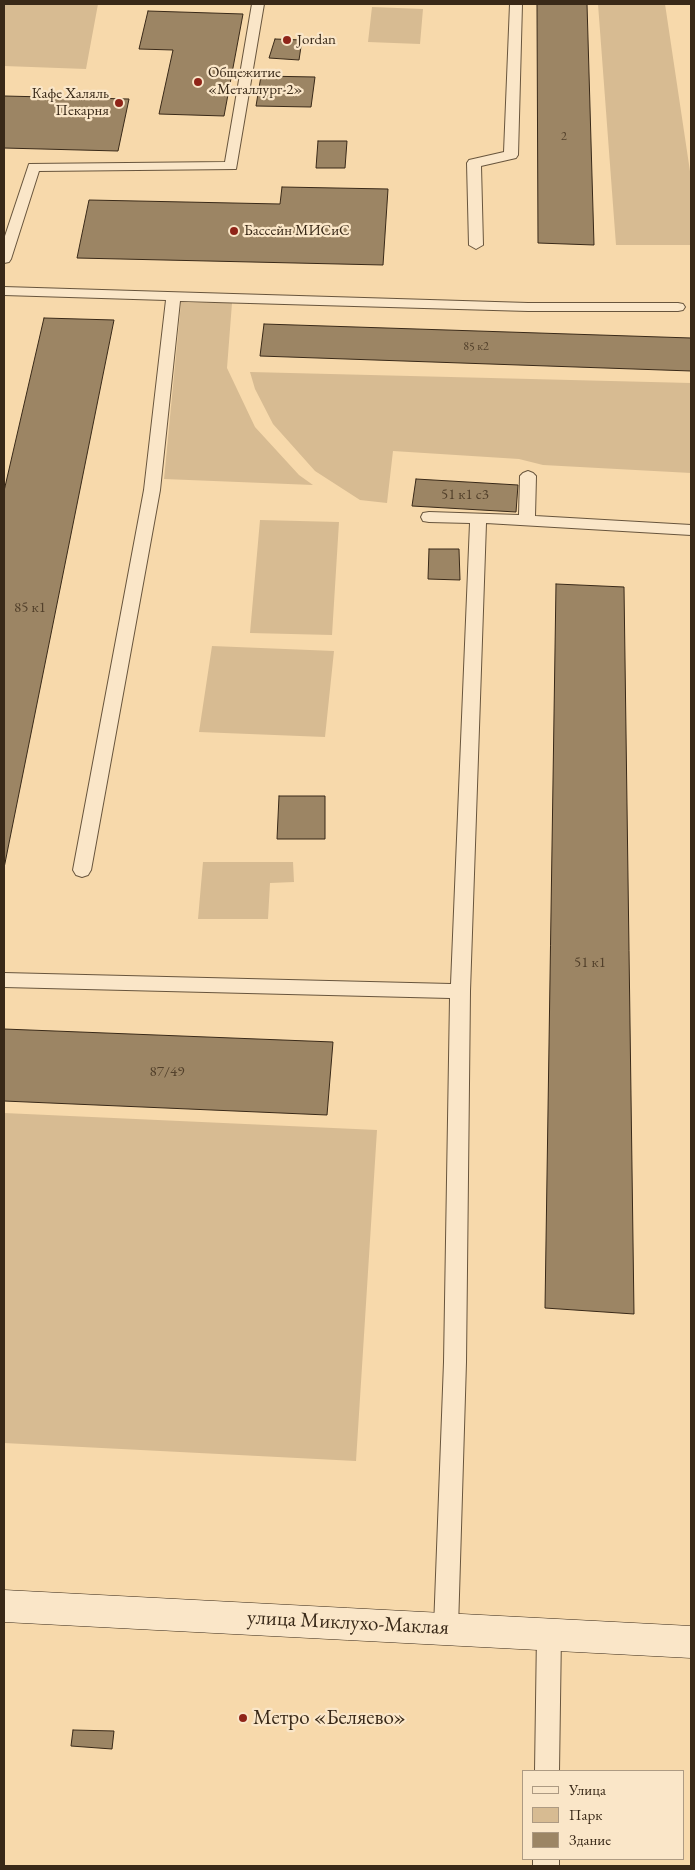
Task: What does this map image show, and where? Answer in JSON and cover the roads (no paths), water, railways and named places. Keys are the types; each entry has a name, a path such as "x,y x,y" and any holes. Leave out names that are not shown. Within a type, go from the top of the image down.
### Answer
{"main road":[{"name":"улица Миклухо-Маклая","path":"4,1606 549,1633 691,1642"}],"lane":[{"path":"4,259 34,167 231,166 258,4"},
{"path":"476,245 474,163 511,155 516,4"},
{"path":"4,291 528,307 678,307"},
{"path":"82,870 152,490 173,297"},
{"path":"526,521 528,476"},
{"path":"429,517 691,530"},
{"path":"446,1628 455,1362 460,991 478,518"},
{"path":"4,980 460,991"},
{"path":"547,1770 549,1633"}],"place":[{"name":"Jordan","path":"287,40"},
{"name":"Общежитие «Металлург-2»","path":"198,82"},
{"name":"Кафе Халяль Пекарня","path":"119,103"},
{"name":"Бассейн МИСиС","path":"234,231"},
{"name":"Метро «Беляево»","path":"243,1718"}]}
